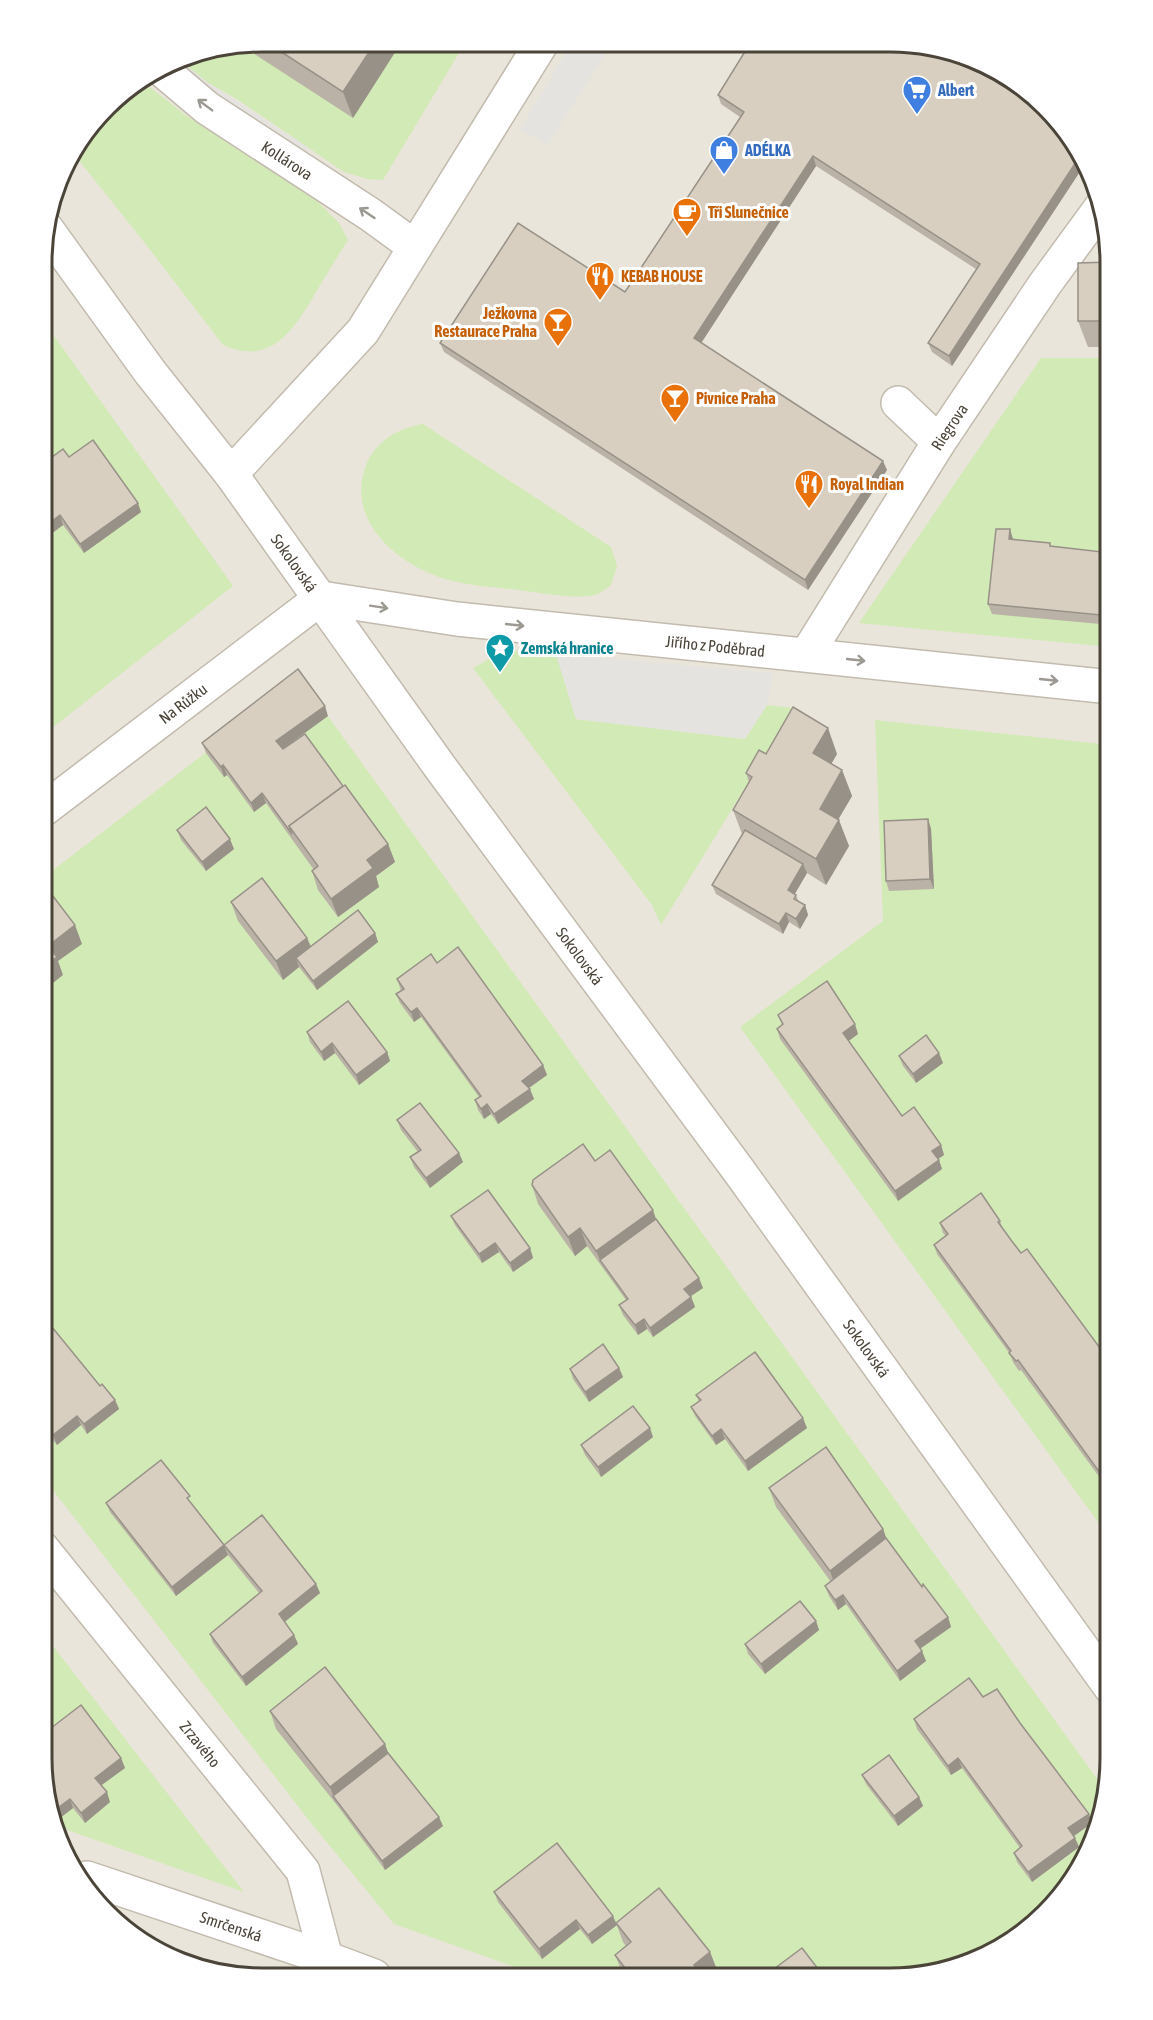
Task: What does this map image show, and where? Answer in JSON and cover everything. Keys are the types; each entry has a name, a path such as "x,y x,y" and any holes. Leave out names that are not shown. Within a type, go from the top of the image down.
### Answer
{"street":[{"path":"231,474 363,331 536,52"},
{"name":"Kollárova","path":"168,75 207,108 371,215 415,247"},
{"name":"Riegrova","path":"807,654 939,442 1045,284 1095,216"},
{"name":"Sokolovská","path":"54,239 150,372 231,474 440,767 739,1171 1100,1673"},
{"path":"898,403 939,442"},
{"name":"Jiřího z Poděbrad","path":"321,598 457,619 1100,686"},
{"name":"Na Růžku","path":"52,803 321,598"},
{"name":"Zrzavého","path":"52,1560 303,1871 326,1958"},
{"name":"Smrčenská","path":"93,1880 351,1968"}],"shaded area":[{"path":"262,52 891,52 918,54 958,64 984,74 1007,88 1048,124 1079,169 1096,221 1100,262 1100,1772 1096,1799 1085,1838 1072,1863 1048,1896 1029,1915 984,1946 945,1960 918,1966 891,1968 262,1968 235,1966 182,1952 135,1924 105,1896 74,1851 60,1812 54,1785 52,1758 52,262 54,235 68,182 81,157 114,114 157,81 182,68 235,54"},
{"path":"566,52 607,52 547,145 520,129"},
{"path":"187,66 207,82 309,148 297,166 169,75"},
{"path":"556,654 773,673 767,705 745,739 576,719"}],"green space":[{"path":"262,52 460,52 383,180 367,179 344,172 238,100 207,82 187,66 235,54"},
{"path":"149,86 188,117 318,202 339,223 348,240 300,319 280,340 255,351 240,351 223,345 79,161 96,135 114,114"},
{"path":"52,333 233,586 52,728"},
{"path":"1041,358 1100,358 1100,646 859,623"},
{"path":"423,424 611,547 617,566 611,585 595,595 578,597 472,585 427,572 409,563 393,551 369,522 363,504 361,485 370,457 382,443 397,432"},
{"path":"527,650 556,654 576,719 745,739 767,705 794,708 661,925 652,905 473,668 498,654"},
{"path":"301,679 1099,1781 1085,1838 1057,1885 1029,1915 984,1946 958,1956 918,1966 891,1968 518,1968 394,1924 311,1823 52,1489 52,871"},
{"path":"875,720 1100,744 1100,1525 740,1027 883,921"},
{"path":"52,1645 244,1892 66,1829 54,1785"}],"building":[{"path":"281,52 369,52 343,92"},
{"path":"745,52 918,54 958,64 984,74 1007,88 1048,124 1075,163 949,356 928,343 980,264 813,156 694,338 883,461 805,580 440,343 518,223 625,292 744,112 718,95"},
{"path":"1100,262 1100,321 1078,321 1078,263"},
{"path":"93,440 138,503 80,544 60,515 52,521 52,457 63,449 69,457"},
{"path":"996,529 1010,529 1009,539 1100,552 1100,615 988,604"},
{"path":"298,669 325,706 276,741 283,749 305,734 343,786 289,826 292,834 262,793 251,803 223,765 221,767 202,743"},
{"path":"793,707 828,728 813,753 842,770 820,809 839,820 816,859 733,810 752,777 746,773 759,750 766,754"},
{"path":"345,785 388,844 367,860 373,868 331,899 312,871 318,866 289,826"},
{"path":"206,807 230,839 202,862 177,830"},
{"path":"928,819 930,879 886,881 884,821"},
{"path":"745,830 803,864 788,890 796,895 794,899 805,905 796,919 786,913 779,924 712,885"},
{"path":"262,878 307,938 276,961 231,902"},
{"path":"52,895 75,925 52,943"},
{"path":"358,910 375,933 313,981 296,958"},
{"path":"458,947 543,1065 522,1081 530,1089 494,1114 487,1104 481,1109 475,1100 481,1096 417,1008 411,1012 396,994 404,989 397,979 431,954 437,963"},
{"path":"52,951 57,957 52,961"},
{"path":"827,981 855,1024 843,1033 902,1116 914,1107 941,1145 932,1151 939,1160 895,1191 777,1029 783,1024 778,1015"},
{"path":"348,1001 387,1052 356,1075 332,1043 321,1052 307,1032"},
{"path":"926,1035 939,1053 913,1074 899,1056"},
{"path":"420,1103 459,1153 426,1178 410,1157 421,1150 397,1120"},
{"path":"583,1144 595,1161 610,1150 653,1210 596,1251 580,1228 568,1237 532,1185 533,1180"},
{"path":"488,1190 530,1248 510,1263 495,1243 479,1254 451,1216"},
{"path":"981,1193 1011,1240 1021,1253 1027,1249 1100,1348 1100,1473 1018,1360 1016,1361 1009,1353 1011,1351 934,1245 948,1234 940,1223"},
{"path":"656,1219 699,1278 684,1289 691,1297 650,1328 644,1319 635,1325 619,1305 628,1299 600,1260"},
{"path":"52,1327 100,1386 102,1384 115,1400 84,1424 77,1416 53,1435"},
{"path":"603,1344 619,1368 585,1392 570,1369"},
{"path":"755,1352 803,1418 745,1461 721,1429 712,1436 691,1407 701,1400 696,1395"},
{"path":"633,1406 650,1428 598,1467 581,1445"},
{"path":"826,1447 883,1529 830,1571 769,1488"},
{"path":"161,1460 190,1496 187,1498 224,1545 172,1587 106,1503"},
{"path":"262,1515 316,1584 279,1614 294,1635 242,1677 210,1634 262,1591 224,1545"},
{"path":"886,1538 922,1587 923,1584 948,1617 915,1641 922,1651 897,1671 843,1595 835,1600 825,1586"},
{"path":"800,1601 816,1621 761,1664 745,1644"},
{"path":"325,1667 385,1744 330,1787 270,1711"},
{"path":"969,1678 983,1697 997,1689 1089,1814 1068,1828 1075,1838 1028,1872 1014,1853 1022,1846 958,1758 948,1766 914,1719"},
{"path":"81,1705 121,1758 95,1778 107,1792 81,1813 70,1799 59,1807 54,1785 52,1727"},
{"path":"388,1753 439,1817 382,1861 333,1796"},
{"path":"889,1755 919,1797 894,1816 862,1775"},
{"path":"557,1843 613,1916 588,1935 576,1920 539,1949 494,1892"},
{"path":"659,1888 710,1952 694,1965 696,1968 625,1968 615,1955 631,1942 616,1923"},
{"path":"802,1948 817,1968 775,1968"}],"place":[{"name":"Albert","path":"917,116"},
{"name":"ADÉLKA","path":"724,176"},
{"name":"Tři Slunečnice","path":"687,238"},
{"name":"KEBAB HOUSE","path":"600,302"},
{"name":"Ježkovna Restaurace Praha","path":"558,348"},
{"name":"Pivnice Praha","path":"675,424"},
{"name":"Royal Indian","path":"809,510"},
{"name":"Zemská hranice","path":"500,674"}]}
